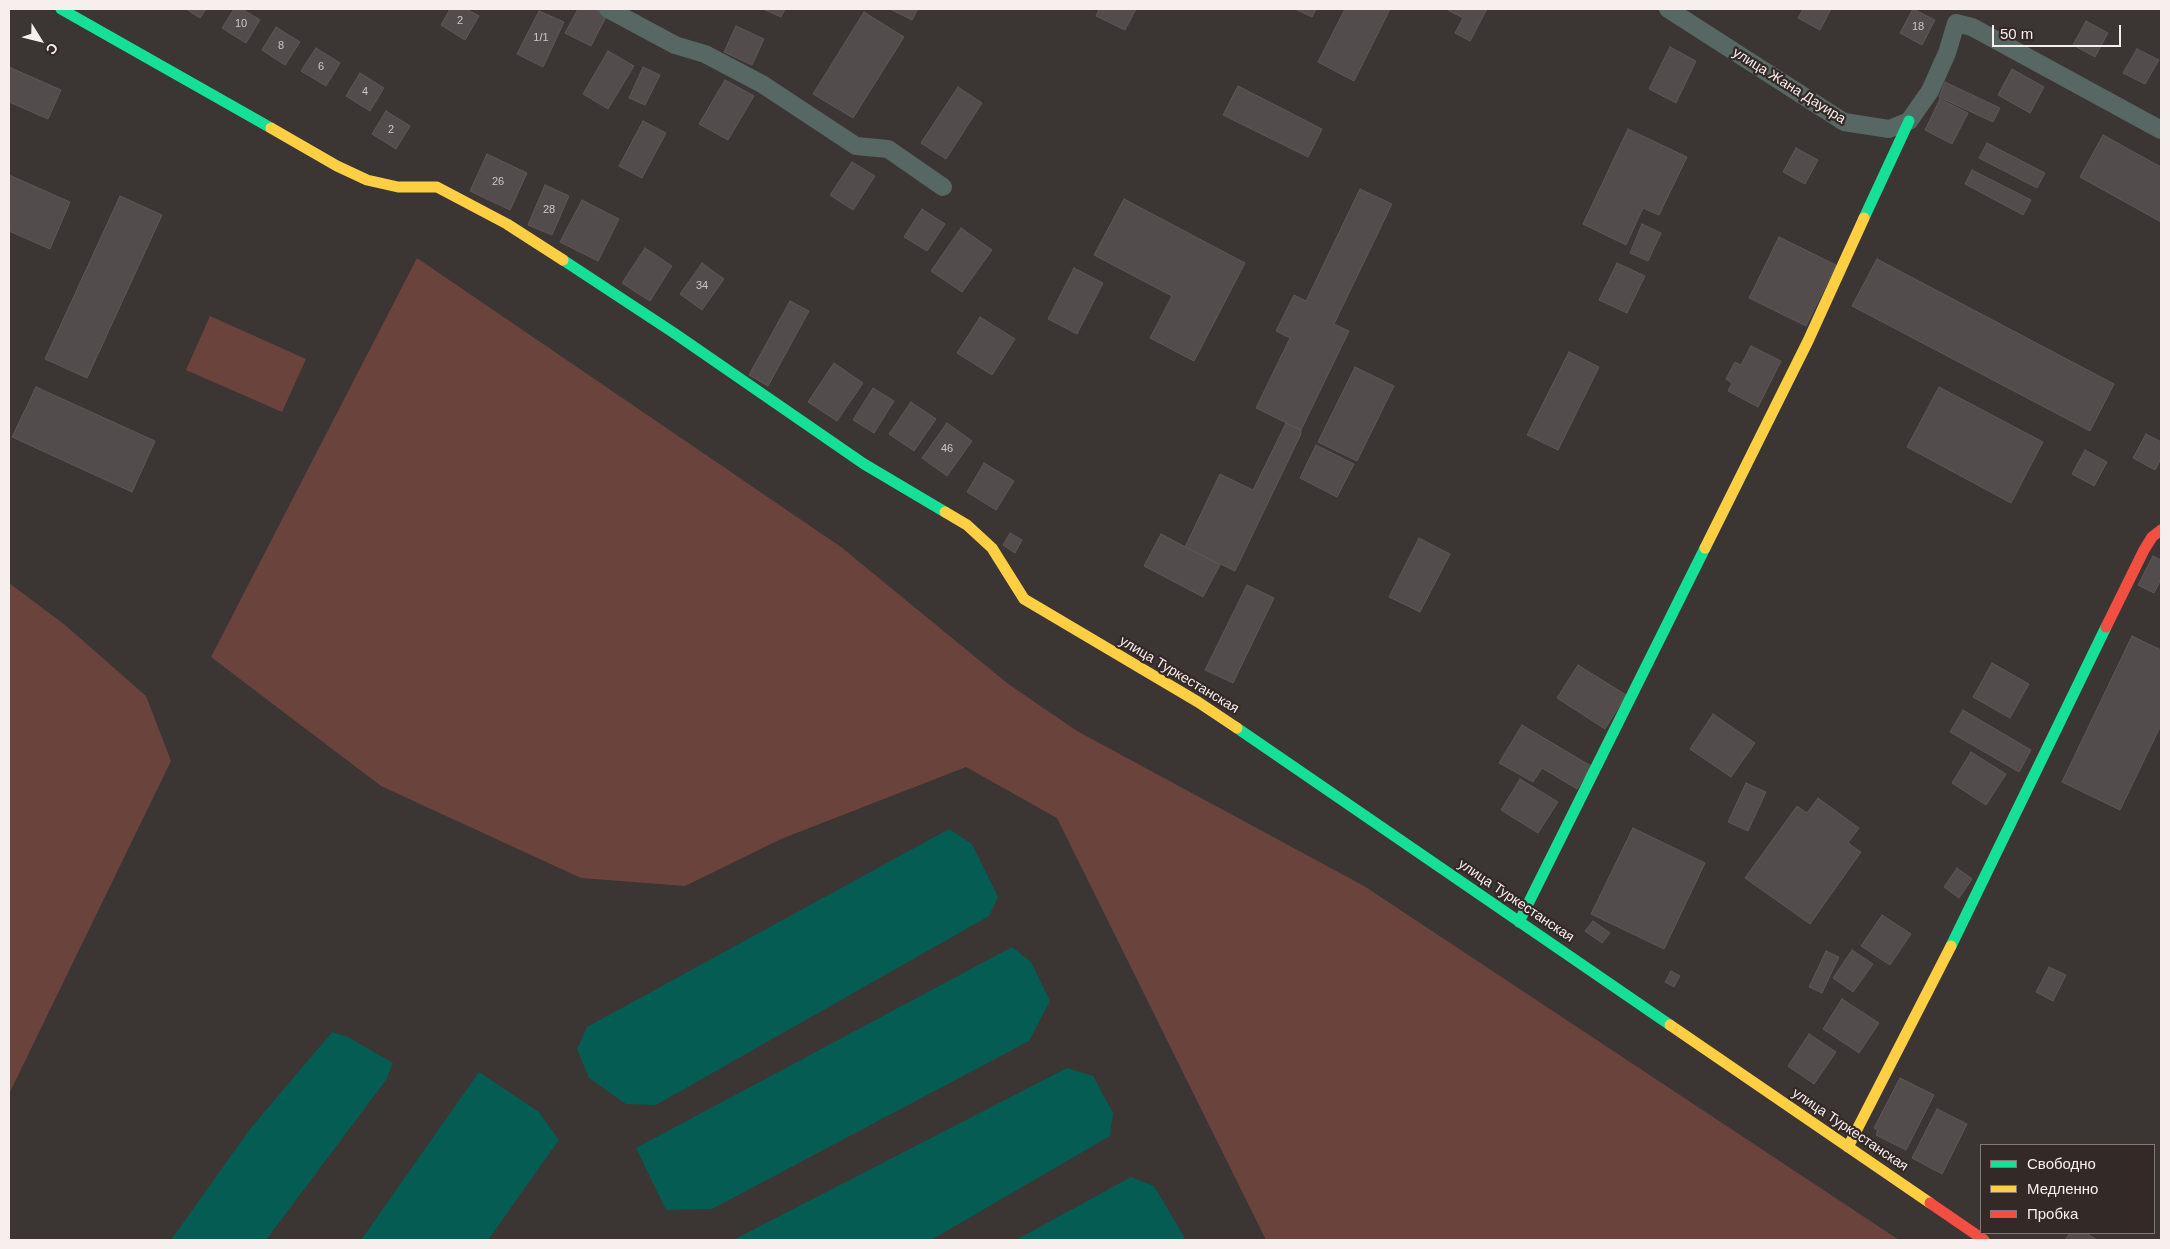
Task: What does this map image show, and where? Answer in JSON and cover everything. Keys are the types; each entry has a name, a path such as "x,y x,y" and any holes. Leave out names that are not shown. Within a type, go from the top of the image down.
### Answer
{"street":[{"name":"улица Туркестанская","path":"61,9 337,166 367,180 398,187 437,187 507,224 674,333 864,464 967,525 992,548 1017,591 1024,599 1049,616 1198,702 1984,1240"},
{"path":"608,9 674,45 705,54 762,84 856,146 888,149 943,187"},
{"name":"улица Жана Дауира","path":"1668,9 1844,122 1888,129 1909,121"},
{"path":"1519,922 1808,341 1909,121 1930,91 1956,23 1972,27 2161,130"},
{"path":"1848,1147 1923,1003 2144,550 2152,537 2161,530"}],"shaded area":[{"path":"417,258 841,547 1007,683 1077,731 1364,886 1899,1240 1266,1240 1057,818 966,767 781,839 685,886 581,878 381,786 211,657"},
{"path":"210,316 306,359 282,412 186,370"},
{"path":"9,583 65,625 146,696 171,761 9,1094"}],"water":[{"path":"949,829 972,844 998,897 989,916 656,1105 626,1104 589,1078 577,1049 587,1027"},
{"path":"1012,947 1031,962 1050,1001 1029,1041 712,1209 666,1210 636,1148"},
{"path":"332,1032 348,1037 393,1063 386,1080 266,1240 171,1240 250,1129"},
{"path":"1067,1068 1093,1076 1113,1113 1110,1136 931,1240 733,1240"},
{"path":"479,1072 539,1112 559,1140 488,1240 361,1240"},
{"path":"1131,1177 1154,1186 1185,1238 1183,1240 1016,1240"}],"building":[{"path":"186,9 206,9 200,18"},
{"path":"234,9 242,9 260,20 246,43 222,28"},
{"path":"450,9 466,9 479,16 465,40 441,25"},
{"path":"578,9 595,9 607,15 591,46 565,33"},
{"path":"763,9 785,9 781,17"},
{"path":"890,9 918,9 912,20"},
{"path":"1099,9 1136,9 1125,30 1096,16"},
{"path":"1295,9 1316,9 1312,17"},
{"path":"1345,9 1390,9 1354,81 1318,62"},
{"path":"1446,9 1487,9 1470,41 1455,33 1463,18"},
{"path":"1803,9 1831,9 1820,30 1798,18"},
{"path":"1913,9 1935,20 1922,45 1900,33"},
{"path":"539,11 564,22 543,67 517,54"},
{"path":"864,12 904,37 853,118 813,94"},
{"path":"2086,21 2108,33 2095,57 2073,45"},
{"path":"736,26 764,39 752,65 724,52"},
{"path":"276,27 300,42 285,65 262,50"},
{"path":"1670,47 1696,61 1676,103 1649,89"},
{"path":"316,48 340,63 326,86 301,71"},
{"path":"2137,49 2159,60 2145,84 2123,73"},
{"path":"608,51 634,66 608,109 583,94"},
{"path":"9,67 61,90 48,119 9,102"},
{"path":"643,67 660,75 645,105 629,98"},
{"path":"2012,69 2044,87 2030,113 1998,95"},
{"path":"360,73 384,88 370,111 346,96"},
{"path":"725,80 754,96 728,140 699,124"},
{"path":"1945,82 2000,108 1993,122 1939,97"},
{"path":"1238,86 1322,129 1308,157 1223,115"},
{"path":"958,87 982,103 946,159 921,143"},
{"path":"1940,99 1968,113 1952,144 1925,130"},
{"path":"386,111 410,126 396,149 372,134"},
{"path":"643,121 666,133 642,178 619,166"},
{"path":"1628,129 1687,157 1659,215 1643,208 1626,245 1583,224"},
{"path":"2103,135 2161,167 2161,222 2080,177"},
{"path":"1987,143 2045,173 2037,188 1979,158"},
{"path":"1796,148 1818,160 1805,184 1783,172"},
{"path":"487,154 527,173 510,210 470,191"},
{"path":"852,162 875,176 853,210 830,195"},
{"path":"1972,170 2031,200 2023,215 1965,184"},
{"path":"9,175 70,202 50,249 9,231"},
{"path":"545,185 569,196 552,235 528,225"},
{"path":"1360,189 1392,204 1334,324 1349,331 1301,430 1256,408 1290,338 1276,331 1294,295 1306,301"},
{"path":"120,196 162,215 87,378 45,359"},
{"path":"1124,199 1245,263 1194,361 1150,338 1172,296 1094,255"},
{"path":"582,200 619,219 598,261 560,242"},
{"path":"922,209 945,224 927,251 904,237"},
{"path":"1642,224 1661,233 1648,261 1630,253"},
{"path":"961,228 992,250 962,292 931,271"},
{"path":"1779,237 1836,265 1806,326 1749,298"},
{"path":"645,248 672,266 650,301 622,283"},
{"path":"1877,259 2114,384 2090,431 1852,306"},
{"path":"702,263 724,279 702,310 680,294"},
{"path":"1617,263 1645,276 1627,313 1599,300"},
{"path":"1074,268 1103,283 1077,334 1048,319"},
{"path":"790,301 809,311 768,386 749,375"},
{"path":"980,317 1015,339 992,375 957,353"},
{"path":"1751,346 1781,361 1758,407 1728,391 1732,383 1726,379 1735,362 1741,365"},
{"path":"1569,352 1599,367 1558,450 1527,435"},
{"path":"834,363 863,383 837,421 808,402"},
{"path":"1355,367 1394,386 1357,461 1318,442"},
{"path":"36,387 155,441 132,492 12,437"},
{"path":"1939,387 2043,442 2011,503 1907,447"},
{"path":"873,388 894,401 874,433 853,420"},
{"path":"911,402 936,419 914,451 889,434"},
{"path":"947,423 972,441 947,476 922,458"},
{"path":"1286,423 1301,430 1301,434 1235,571 1185,547 1220,474 1253,490"},
{"path":"2146,434 2161,442 2161,459 2155,470 2133,458"},
{"path":"1316,445 1354,464 1337,497 1300,478"},
{"path":"2085,450 2107,462 2094,486 2072,474"},
{"path":"984,463 1014,481 996,510 967,492"},
{"path":"1010,533 1022,540 1015,553 1003,545"},
{"path":"1161,534 1220,565 1203,597 1144,566"},
{"path":"1419,538 1450,554 1420,612 1389,597"},
{"path":"2153,556 2161,560 2161,579 2154,593 2138,585"},
{"path":"1247,585 1274,598 1233,683 1205,670"},
{"path":"2132,636 2161,650 2161,725 2120,810 2062,782"},
{"path":"1992,663 2029,684 2010,718 1973,697"},
{"path":"1578,665 1626,695 1605,729 1557,698"},
{"path":"1963,710 2031,750 2019,772 1950,732"},
{"path":"1713,714 1755,743 1731,777 1690,749"},
{"path":"1522,725 1591,766 1577,789 1542,768 1533,782 1499,763"},
{"path":"1971,752 2006,774 1986,805 1952,783"},
{"path":"1520,779 1558,802 1538,833 1501,810"},
{"path":"1746,783 1766,792 1748,831 1728,822"},
{"path":"1818,798 1859,828 1848,843 1861,852 1810,924 1745,878 1797,806 1807,813"},
{"path":"1633,828 1705,863 1664,949 1591,914"},
{"path":"1957,868 1972,879 1959,898 1944,887"},
{"path":"1882,915 1911,934 1890,965 1861,946"},
{"path":"1593,921 1610,933 1602,943 1585,931"},
{"path":"1852,950 1873,964 1853,992 1833,978"},
{"path":"1826,951 1839,957 1822,993 1809,987"},
{"path":"2049,967 2066,975 2053,1001 2036,992"},
{"path":"1671,971 1680,976 1674,987 1665,982"},
{"path":"1842,999 1879,1023 1859,1053 1823,1029"},
{"path":"1809,1034 1836,1052 1814,1084 1788,1066"},
{"path":"1900,1078 1934,1095 1906,1150 1876,1135 1878,1130 1874,1128"},
{"path":"1937,1109 1967,1124 1942,1174 1912,1158"},
{"path":"2069,1234 2088,1234 2097,1240 2065,1240"}],"traffic: fast":[{"path":"61,9 271,128"},
{"path":"1864,218 1909,121"},
{"path":"563,260 674,333 864,464 945,512"},
{"path":"1519,922 1705,548"},
{"path":"1951,946 2106,627"},
{"path":"1237,728 1670,1025"}],"traffic: slow":[{"path":"271,128 337,166 367,180 398,187 437,187 507,224 563,260"},
{"path":"1705,548 1808,341 1864,218"},
{"path":"945,512 967,525 992,548 1024,599 1198,702 1237,728"},
{"path":"1848,1147 1951,946"},
{"path":"1670,1025 1930,1203"}],"traffic: jam":[{"path":"2106,627 2144,550 2152,537 2161,530"},
{"path":"1930,1203 1984,1240"}]}
